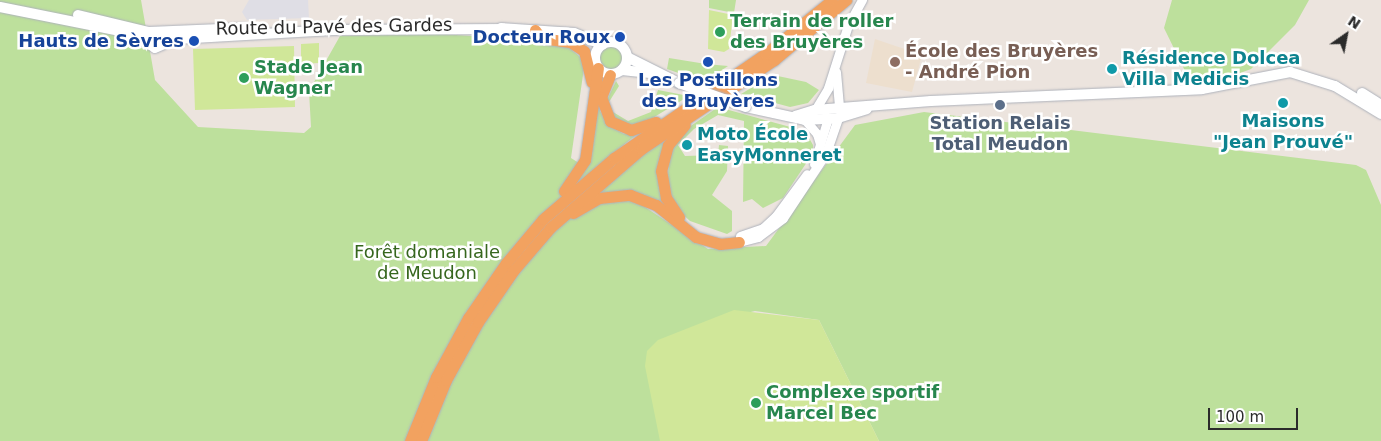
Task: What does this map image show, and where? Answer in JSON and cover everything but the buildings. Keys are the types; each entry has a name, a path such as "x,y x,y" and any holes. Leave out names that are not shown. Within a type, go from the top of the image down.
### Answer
{"highway":[{"path":"410,441 436,377 468,318 506,263 614,158 765,54 832,0"},
{"path":"547,223 618,167 774,60 846,0"},
{"path":"535,30 541,38 570,42 584,51 590,65 592,99"},
{"path":"421,441 446,380 478,322 547,223 583,166 598,68"},
{"path":"610,74 602,103 614,124 631,130 665,122"},
{"path":"712,102 672,138 663,160 662,184 669,205 689,226 711,236 740,239"},
{"path":"547,223 588,202 624,194 650,202 696,237 716,243 740,239"}],"main road":[{"name":"Route du Pavé des Gardes","path":"0,1 136,26 148,37 155,48 164,43 333,30 507,28"},
{"name":"Route du Pavé des Gardes","path":"0,7 148,37 161,31 411,22 570,32 603,45"},
{"path":"161,31 164,43"},
{"path":"570,32 595,56 598,68 610,74 622,70 659,74"},
{"path":"595,56 603,45 618,44 627,57 679,83 746,107 800,118 931,101 1213,87 1277,73 1316,76 1381,105"},
{"path":"622,70 627,57"},
{"path":"1316,76 1346,91 1381,114"},
{"path":"800,118 815,110 834,113"}],"street":[{"path":"815,110 830,85 848,25 862,0"},
{"path":"740,239 763,234 783,218 826,153 834,113 835,67"},
{"path":"740,239 763,228 776,216 814,165 834,113 830,85"},
{"path":"800,118 817,134 821,148"}],"shaded area":[{"path":"249,0 308,0 309,18 247,20 242,12"},
{"name":"École des Bruyères - André Pion","path":"875,39 922,55 912,92 866,83"}],"green space":[{"name":"Forêt domaniale de Meudon","path":"0,0 141,0 155,80 198,127 304,133 311,127 309,91 340,36 441,34 562,42 585,61 571,158 585,167 599,99 600,111 609,126 624,134 641,131 591,171 673,131 660,156 671,212 621,191 708,249 766,246 855,125 924,112 1356,165 1366,170 1381,205 1381,441 879,441 819,320 755,311 742,314 665,441 0,441"},
{"path":"709,0 736,0 734,13 709,8"},
{"path":"1172,0 1309,0 1295,25 1251,69 1213,83 1188,86 1187,75 1164,28"},
{"name":"Terrain de roller des Bruyères","path":"709,10 733,15 729,49 724,52 708,49"},
{"path":"319,43 319,63 301,64 301,44"},
{"name":"Stade Jean Wagner","path":"294,46 295,107 195,110 193,49"},
{"path":"611,46 620,50 624,59 620,68 611,72 602,68 598,59 602,50"},
{"path":"669,58 728,66 704,82 667,69"},
{"path":"773,75 806,82 819,90 808,103 790,107 741,94"},
{"path":"616,81 619,86 609,102 613,112 628,121 651,112 658,90 689,96 641,125 632,126 614,118 607,100"},
{"path":"718,107 805,131 813,145 813,153 783,198 763,208 752,199 743,202 744,121 718,115 694,129 678,145 685,156 718,155 719,145 728,146 727,171 712,195 732,211 732,231 727,234 690,221 677,209 667,185 670,152 676,142 685,130"},
{"name":"Complexe sportif Marcel Bec","path":"734,310 819,320 879,441 660,441 645,366 647,351 658,340"}],"place":[{"name":"Terrain de roller des Bruyères","path":"720,32"},
{"name":"Docteur Roux","path":"620,37"},
{"name":"Hauts de Sèvres","path":"194,41"},
{"name":"Les Postillons des Bruyères","path":"708,62"},
{"name":"École des Bruyères - André Pion","path":"895,62"},
{"name":"Résidence Dolcea Villa Medicis","path":"1112,69"},
{"name":"Stade Jean Wagner","path":"244,78"},
{"name":"Maisons \"Jean Prouvé\"","path":"1283,103"},
{"name":"Station Relais Total Meudon","path":"1000,105"},
{"name":"Moto École EasyMonneret","path":"687,145"},
{"name":"Complexe sportif Marcel Bec","path":"756,403"}]}
